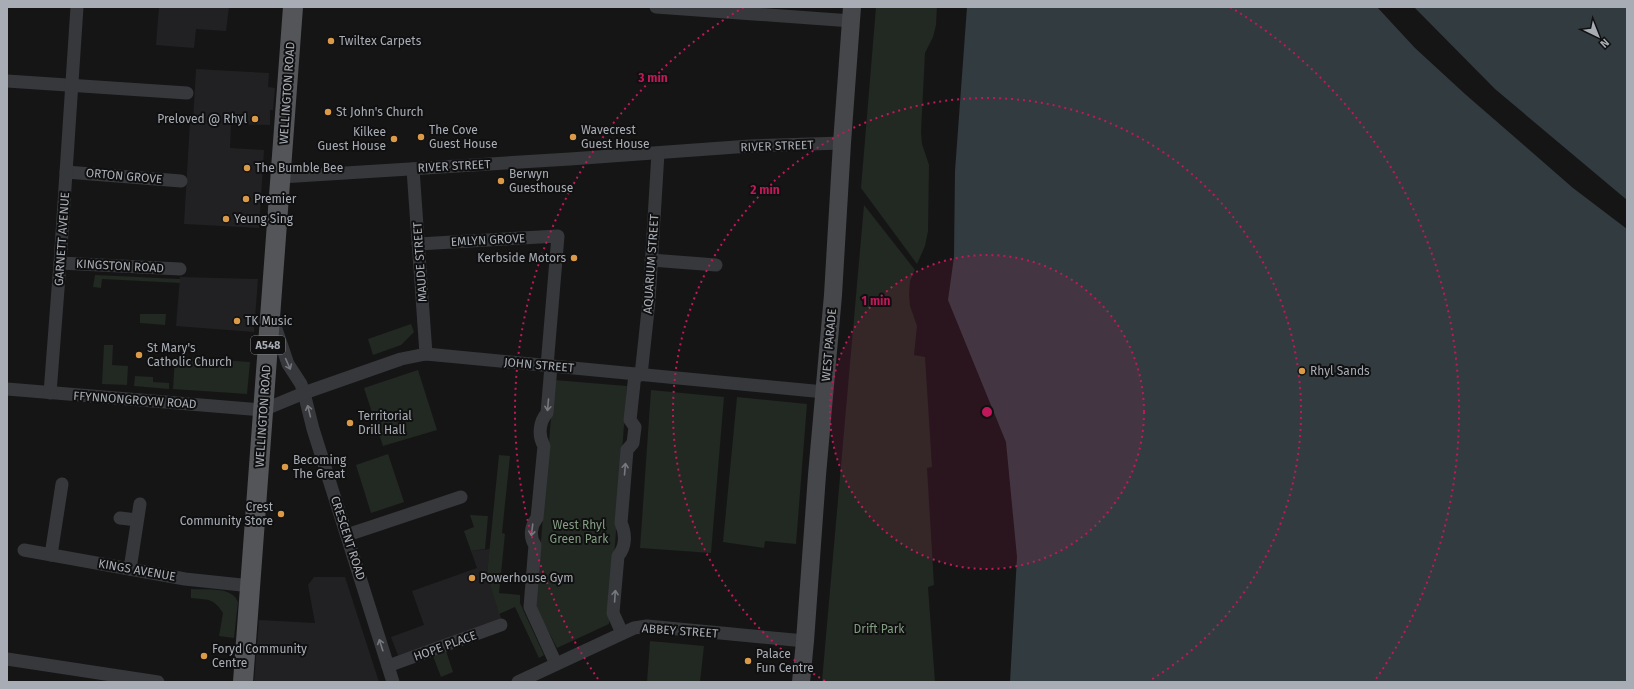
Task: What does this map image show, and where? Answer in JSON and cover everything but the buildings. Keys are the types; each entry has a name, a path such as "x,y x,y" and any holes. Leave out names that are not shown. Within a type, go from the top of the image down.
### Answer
{"main road":[{"name":"WELLINGTON ROAD","path":"243,682 293,7"},
{"name":"WEST PARADE","path":"801,682 811,546 833,295 842,143 852,14"}],"street":[{"name":"GARNETT AVENUE","path":"50,393 77,7"},
{"path":"656,7 852,14"},
{"path":"7,81 71,84 187,93"},
{"name":"RIVER STREET","path":"281,177 750,146 842,143"},
{"name":"AQUARIUM STREET","path":"622,633 613,613 618,556 623,551 625,531 621,523 627,450 633,443 635,427 630,420 638,374 651,260 658,153"},
{"name":"MAUDE STREET","path":"413,169 426,354"},
{"name":"ORTON GROVE","path":"66,172 181,181"},
{"name":"EMLYN GROVE","path":"418,244 558,236 549,366"},
{"path":"651,260 716,265"},
{"name":"KINGSTON ROAD","path":"60,263 180,269"},
{"name":"CRESCENT ROAD","path":"271,314 288,364 301,384 304,393 313,429 393,682"},
{"name":"JOHN STREET","path":"263,410 304,393 401,359 426,354 824,392"},
{"path":"549,366 547,413 542,418 540,438 544,446 537,518 533,523 531,539 535,544 530,607 556,664"},
{"name":"FFYNNONGROYW ROAD","path":"7,390 263,410"},
{"path":"51,555 62,484"},
{"path":"347,535 461,497"},
{"path":"130,569 140,504"},
{"path":"120,518 137,520"},
{"name":"KINGS AVENUE","path":"24,550 185,579 251,586"},
{"name":"HOPE PLACE","path":"388,666 501,625"},
{"name":"ABBEY STREET","path":"518,682 622,633 634,628 647,626 805,641"},
{"path":"7,659 158,682"}],"shaded area":[{"path":"159,7 229,7 226,31 196,29 194,48 156,45"},
{"name":"Rhyl Sands","path":"967,7 1627,7 1627,682 1010,682 1017,557 1006,442 948,300 954,257 955,171"},
{"path":"196,69 269,73 268,87 275,88 273,110 270,110 270,125 231,124 230,148 264,150 259,228 184,224 190,122 193,122"},
{"path":"180,277 258,279 254,332 176,326"},
{"path":"490,549 487,574 502,621 399,658 391,637 424,625 412,591 477,568 471,551"},
{"path":"314,577 345,577 379,682 254,682 259,620 315,623 308,585"}],"green space":[{"path":"876,7 937,7 936,25 933,37 925,53 921,132 922,144 929,165 928,231 925,246 917,264 861,188"},
{"name":"Drift Park","path":"864,205 915,270 910,281 909,294 910,306 917,326 914,355 925,357 932,467 927,468 934,585 928,587 935,682 822,681"},
{"path":"95,275 180,279 180,283 102,279 101,288 93,287"},
{"path":"140,314 166,314 165,325 140,323"},
{"path":"411,324 414,332 401,345 373,355 368,339"},
{"path":"104,345 113,345 112,365 128,366 127,385 102,384"},
{"path":"175,357 250,362 247,394 173,389"},
{"path":"418,370 437,430 383,446 364,388"},
{"path":"135,376 153,377 153,382 169,383 169,389 134,386"},
{"name":"West Rhyl Green Park","path":"554,380 627,386 609,624 557,648 537,610 536,603"},
{"path":"651,390 724,397 711,553 640,548"},
{"path":"737,397 807,404 796,544 765,541 764,548 723,542"},
{"path":"388,454 404,502 371,513 356,465"},
{"path":"499,455 510,456 502,533 505,534 499,593 520,595 520,603 544,655 539,658 515,607 499,614 487,574"},
{"path":"470,515 488,516 485,549 471,551 464,531 474,527"},
{"path":"191,589 211,589 224,591 235,597 238,602 234,638 219,636 223,613 216,604 209,600 191,598"},
{"path":"650,641 704,646 700,682 647,682"},
{"path":"446,651 453,672 441,677 433,656"}],"pier":[{"path":"1377,7 1414,7 1495,89 1627,200 1627,229 1573,188 1465,94 1415,48"}],"place":[{"name":"Twiltex Carpets","path":"331,41"},
{"name":"St John's Church","path":"328,112"},
{"name":"Preloved @ Rhyl","path":"255,119"},
{"name":"The Cove Guest House","path":"421,137"},
{"name":"Wavecrest Guest House","path":"573,137"},
{"name":"Kilkee Guest House","path":"394,139"},
{"name":"The Bumble Bee","path":"247,168"},
{"name":"Berwyn Guesthouse","path":"501,181"},
{"name":"Premier","path":"246,199"},
{"name":"Yeung Sing","path":"226,219"},
{"name":"Kerbside Motors","path":"574,258"},
{"name":"TK Music","path":"237,321"},
{"name":"St Mary's Catholic Church","path":"139,355"},
{"name":"Rhyl Sands","path":"1302,371"},
{"name":"Territorial Drill Hall","path":"350,423"},
{"name":"Becoming The Great","path":"285,467"},
{"name":"Crest Community Store","path":"281,514"},
{"name":"Powerhouse Gym","path":"472,578"},
{"name":"Foryd Community Centre","path":"204,656"},
{"name":"Palace Fun Centre","path":"748,661"}]}
